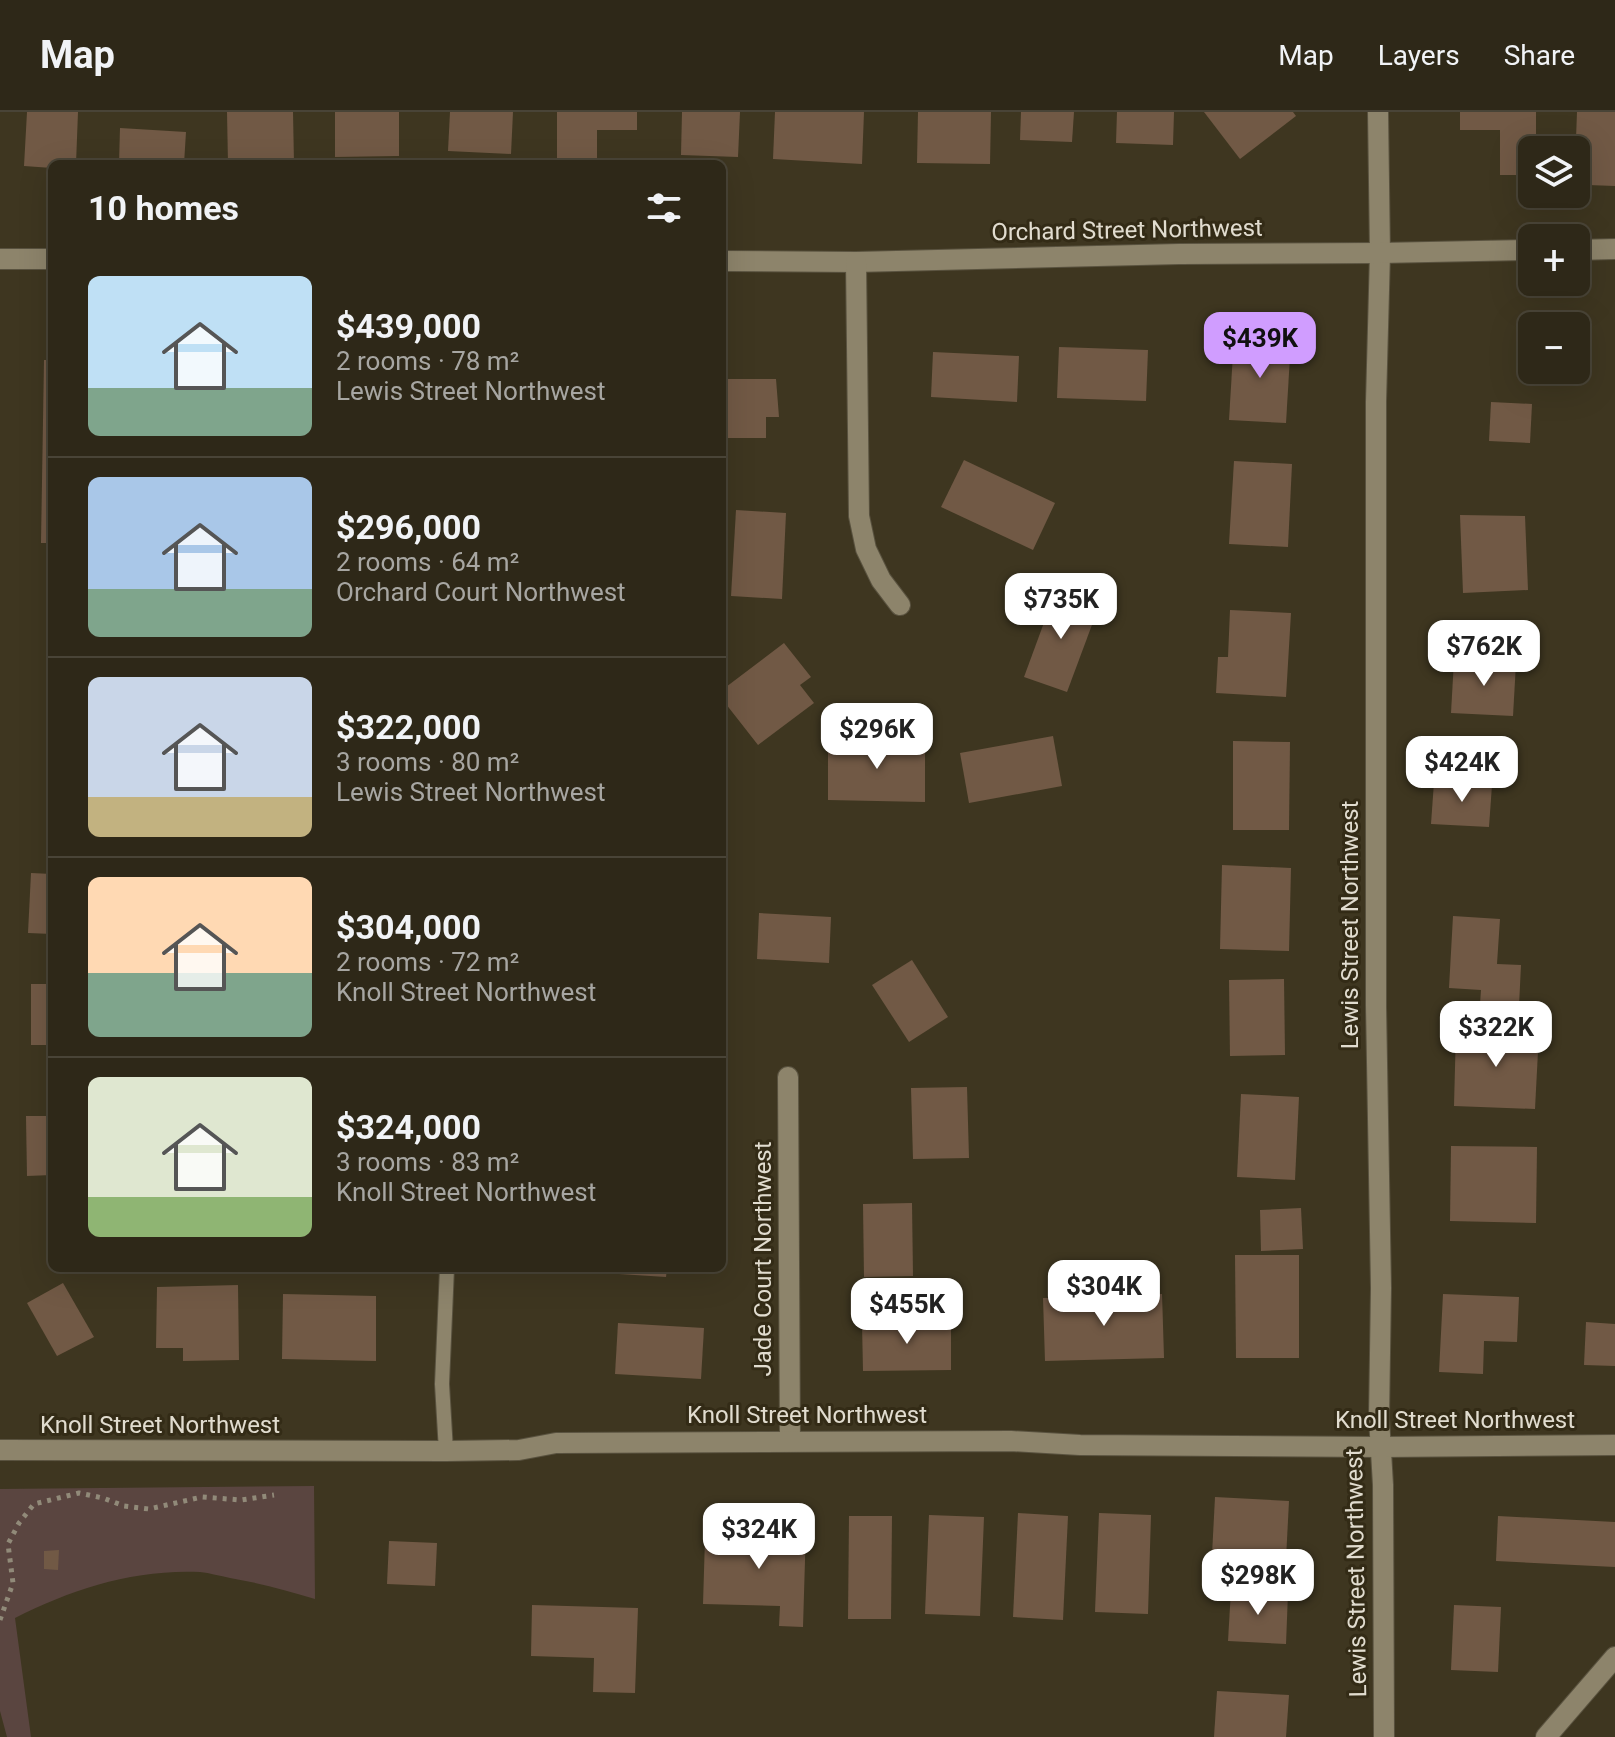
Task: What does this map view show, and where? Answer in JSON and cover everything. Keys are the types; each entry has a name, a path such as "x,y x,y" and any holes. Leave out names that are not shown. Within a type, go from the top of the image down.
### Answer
{"street":[{"name":"Lewis Street Northwest","path":"1378,112 1376,865 1384,1737"},
{"path":"1590,250 1615,249"},
{"name":"Orchard Street Northwest","path":"726,261 856,262 1518,250"},
{"path":"0,259 48,259"},
{"path":"856,262 859,516 866,549 881,580 900,605"},
{"name":"Jade Court Northwest","path":"788,1077 790,1441"},
{"name":"Knoll Street Northwest","path":"0,1450 446,1451 519,1450 556,1443 790,1441 1381,1447 1615,1445"},
{"path":"1546,1737 1615,1657"}],"lane":[{"path":"446,1451 442,1384 447,1272"}],"path":[{"path":"0,1620 13,1583 8,1544 34,1504 79,1493 124,1506 149,1509 202,1497 241,1500 274,1495"}],"shaded area":[{"path":"314,1486 315,1599 200,1572 127,1578 59,1598 15,1618 31,1737 7,1737 0,1711 0,1489"}],"building":[{"path":"27,112 78,112 76,160 48,160 48,168 24,166"},
{"path":"227,112 293,112 294,160 228,160"},
{"path":"335,112 399,112 399,156 335,157"},
{"path":"450,112 513,112 511,154 448,151"},
{"path":"557,112 637,112 637,130 597,130 597,160 557,160"},
{"path":"682,112 740,112 738,157 681,155"},
{"path":"775,112 864,112 862,164 773,159"},
{"path":"918,112 991,112 990,164 917,163"},
{"path":"1021,112 1074,112 1072,142 1020,140"},
{"path":"1117,112 1174,112 1173,145 1116,143"},
{"path":"1204,112 1293,112 1296,116 1240,159"},
{"path":"1460,112 1536,112 1536,136 1518,136 1518,175 1500,175 1500,130 1460,130"},
{"path":"1577,112 1615,112 1615,186 1590,185 1590,136 1576,136"},
{"path":"120,128 186,132 184,160 119,160"},
{"path":"1234,337 1291,340 1286,423 1229,420"},
{"path":"1059,347 1148,350 1146,401 1057,398"},
{"path":"933,352 1019,356 1017,402 931,397"},
{"path":"44,360 48,360 48,543 41,543"},
{"path":"726,379 776,379 779,417 766,417 766,438 726,438"},
{"path":"1491,402 1532,404 1530,443 1489,441"},
{"path":"964,460 1055,503 1033,550 941,507"},
{"path":"1234,461 1292,464 1288,547 1229,544"},
{"path":"736,510 786,513 782,599 731,596"},
{"path":"1460,515 1525,516 1528,590 1463,593"},
{"path":"1056,590 1099,606 1067,692 1024,677"},
{"path":"1230,610 1291,613 1286,697 1216,693 1218,657 1228,657"},
{"path":"784,643 811,677 800,685 814,703 758,745 726,704 726,687"},
{"path":"1454,660 1516,663 1513,716 1451,713"},
{"path":"1053,736 1062,786 969,803 960,753"},
{"path":"828,741 925,742 925,802 828,800"},
{"path":"1233,741 1290,742 1289,830 1233,830"},
{"path":"1434,782 1492,785 1489,827 1431,824"},
{"path":"1222,865 1291,868 1289,951 1220,949"},
{"path":"31,873 48,874 48,934 28,933"},
{"path":"759,913 831,917 829,963 757,959"},
{"path":"1453,916 1500,919 1497,964 1521,965 1519,1006 1480,1004 1481,990 1449,988"},
{"path":"912,960 948,1017 909,1042 872,985"},
{"path":"1284,979 1285,1055 1230,1056 1229,980"},
{"path":"31,984 48,984 48,1045 31,1045"},
{"path":"1456,1029 1539,1032 1535,1109 1454,1106"},
{"path":"967,1087 969,1158 913,1159 911,1088"},
{"path":"1241,1094 1299,1097 1295,1180 1237,1177"},
{"path":"26,1116 48,1116 48,1175 27,1176"},
{"path":"1451,1146 1537,1147 1536,1223 1450,1221"},
{"path":"912,1203 913,1276 864,1277 863,1204"},
{"path":"1301,1208 1303,1249 1261,1251 1260,1210"},
{"path":"1235,1255 1299,1255 1299,1358 1236,1358"},
{"path":"619,1272 667,1272 666,1277"},
{"path":"63,1283 94,1337 57,1356 27,1303"},
{"path":"238,1285 239,1360 183,1361 183,1348 156,1348 157,1287"},
{"path":"283,1294 376,1296 376,1361 282,1359"},
{"path":"1162,1294 1164,1358 1045,1361 1043,1298"},
{"path":"1443,1294 1519,1297 1517,1342 1484,1341 1483,1374 1439,1372"},
{"path":"951,1321 951,1370 863,1371 862,1323"},
{"path":"1586,1322 1615,1324 1615,1366 1584,1365"},
{"path":"618,1323 704,1328 701,1379 615,1374"},
{"path":"1215,1497 1289,1501 1286,1559 1212,1555"},
{"path":"1018,1513 1068,1516 1063,1620 1013,1617"},
{"path":"1099,1513 1151,1515 1148,1614 1095,1612"},
{"path":"929,1515 984,1517 980,1616 925,1614"},
{"path":"849,1516 892,1516 891,1619 848,1619"},
{"path":"1498,1516 1615,1522 1615,1567 1496,1561"},
{"path":"740,1525 806,1527 803,1627 779,1626 780,1606 703,1604 705,1538 740,1539"},
{"path":"389,1541 437,1543 435,1586 387,1584"},
{"path":"59,1550 58,1570 44,1569 44,1551"},
{"path":"1231,1590 1288,1593 1286,1644 1228,1641"},
{"path":"532,1605 638,1608 635,1693 593,1692 594,1658 531,1656"},
{"path":"1454,1605 1501,1607 1498,1672 1451,1670"},
{"path":"1217,1691 1289,1695 1286,1737 1214,1737"}]}
